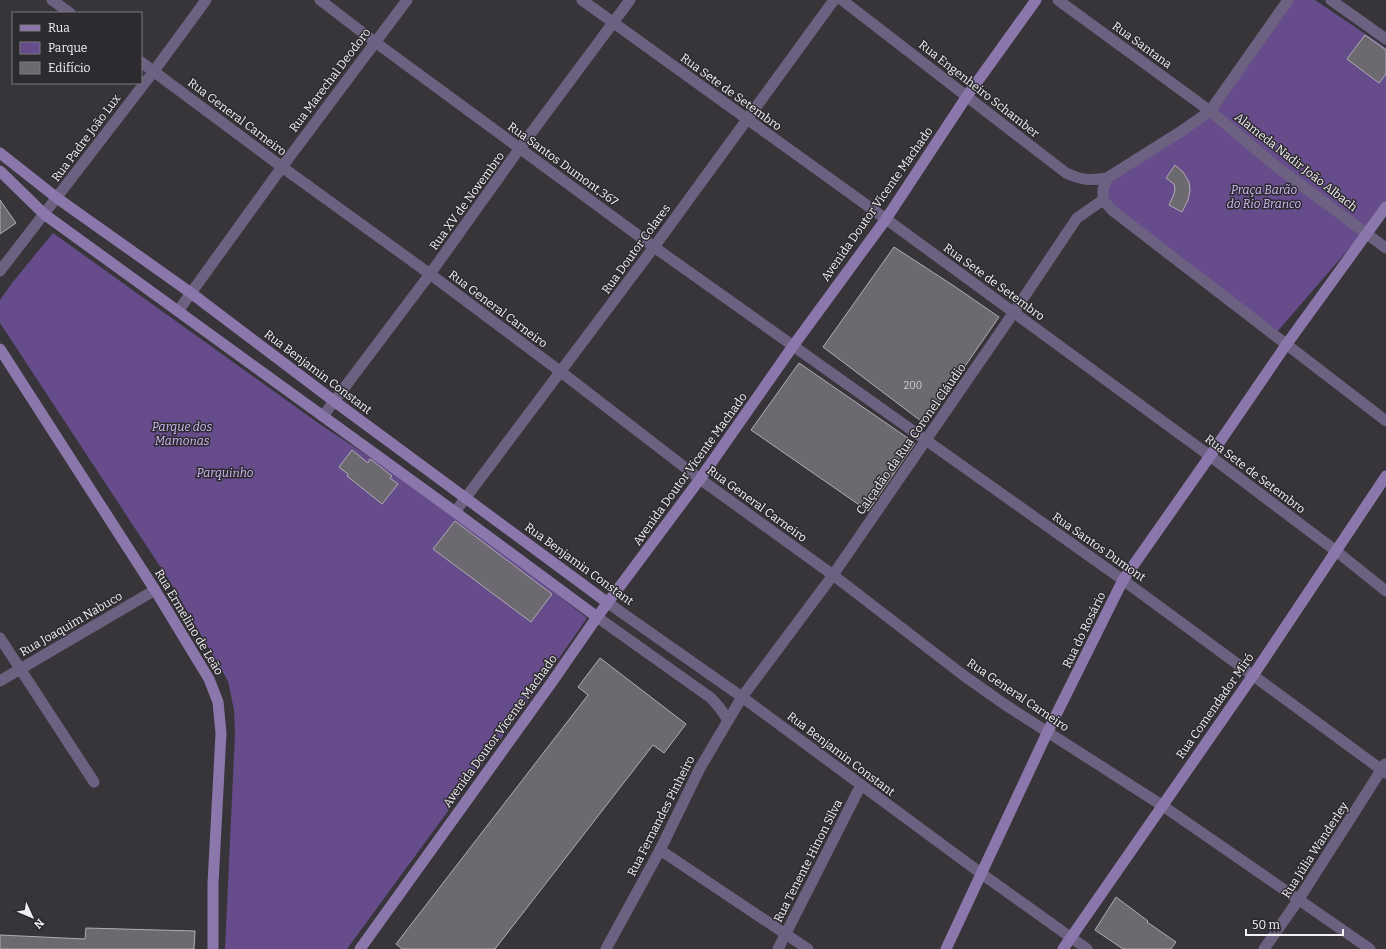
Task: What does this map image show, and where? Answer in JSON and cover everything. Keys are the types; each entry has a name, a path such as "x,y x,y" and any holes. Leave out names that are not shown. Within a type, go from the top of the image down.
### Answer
{"main road":[{"name":"Avenida Doutor Vicente Machado","path":"360,949 597,617 700,479 793,346 886,219 967,96 1036,0"},
{"name":"Rua Benjamin Constant","path":"0,153 57,198 191,293 334,401 608,603"},
{"path":"0,170 44,214 455,512 597,617"},
{"path":"1286,345 1386,207"},
{"name":"Rua do Rosário","path":"946,949 1048,731 1123,580 1286,345"},
{"name":"Rua Ermelino de Leão","path":"0,349 155,590 209,679 218,702 221,733 214,884 213,949"},
{"name":"Rua Comendador Miró","path":"1063,949 1254,674 1386,476"}],"street":[{"path":"52,0 69,12"},
{"name":"Rua Padre João Lux","path":"0,271 154,71 206,0"},
{"name":"Rua Santos Dumont,367","path":"320,0 654,247 793,346"},
{"name":"Rua Marechal Deodoro","path":"178,311 282,167 407,0"},
{"name":"Rua Sete de Setembro","path":"582,0 746,120 886,219 1210,456 1336,551 1386,591"},
{"name":"Rua XV de Novembro","path":"323,416 430,274 520,148 630,0"},
{"name":"Rua Doutor Colares","path":"455,512 654,247 834,0"},
{"name":"Rua Engenheiro Schamber","path":"842,0 1066,173 1079,179 1091,180 1107,178"},
{"name":"Rua Santana","path":"1058,0 1210,111"},
{"path":"1288,0 1210,111 1180,132 1107,178 1103,190 1103,200 1113,210 1386,421"},
{"path":"1331,0 1386,39"},
{"name":"Rua General Carneiro","path":"142,63 282,167 430,274 700,479 833,575 969,679 1004,704 1163,806 1370,949"},
{"name":"Alameda Nadir João Albach","path":"1210,111 1277,167 1386,248"},
{"name":"Calçadão da Rua Coronel Cláudio","path":"742,697 833,575 1077,218 1103,200"},
{"name":"Rua Santos Dumont","path":"793,346 1123,580 1385,769"},
{"name":"Rua Joaquim Nabuco","path":"0,681 155,590"},
{"name":"Rua Benjamin Constant","path":"608,603 742,697 982,874 1087,949"},
{"path":"597,617 712,698 728,720"},
{"path":"0,638 94,782"},
{"name":"Rua Fernandes Pinheiro","path":"606,949 660,850 700,768 742,697"},
{"name":"Rua Júlia Wanderley","path":"1264,949 1385,769"},
{"name":"Rua Tenente Hinon Silva","path":"778,949 787,934 861,785"},
{"path":"660,850 808,949"}],"green space":[{"name":"Praça Barão do Rio Branco","path":"1291,0 1315,0 1386,48 1386,202 1366,229 1276,333 1106,201 1110,179 1212,112"},
{"path":"53,233 321,425 453,512 587,618 546,677 347,949 225,949 235,734 234,710 228,681 169,580 0,323 0,300"}],"building":[{"path":"1365,35 1386,50 1386,74 1379,83 1347,59"},
{"path":"1175,165 1183,172 1189,182 1190,191 1188,200 1182,212 1169,205 1175,189 1174,184 1166,178"},
{"path":"0,200 16,223 0,234"},
{"path":"894,247 999,317 925,424 823,347"},
{"path":"799,363 915,443 868,511 751,430"},
{"path":"352,450 368,463 370,459 373,461 392,476 390,478 398,484 382,504 347,476 348,474 339,467"},
{"path":"455,521 552,594 531,622 433,549"},
{"path":"600,658 686,724 664,753 653,745 495,949 402,949 396,944 588,695 578,687"},
{"path":"1116,897 1148,921 1147,922 1176,942 1171,949 1123,949 1095,930"},
{"path":"86,928 195,931 194,949 0,949 0,935 85,939"}],"park label":[{"name":"Parque dos Mamonas","path":"182,434"},
{"name":"Parquinho","path":"225,473"}]}
